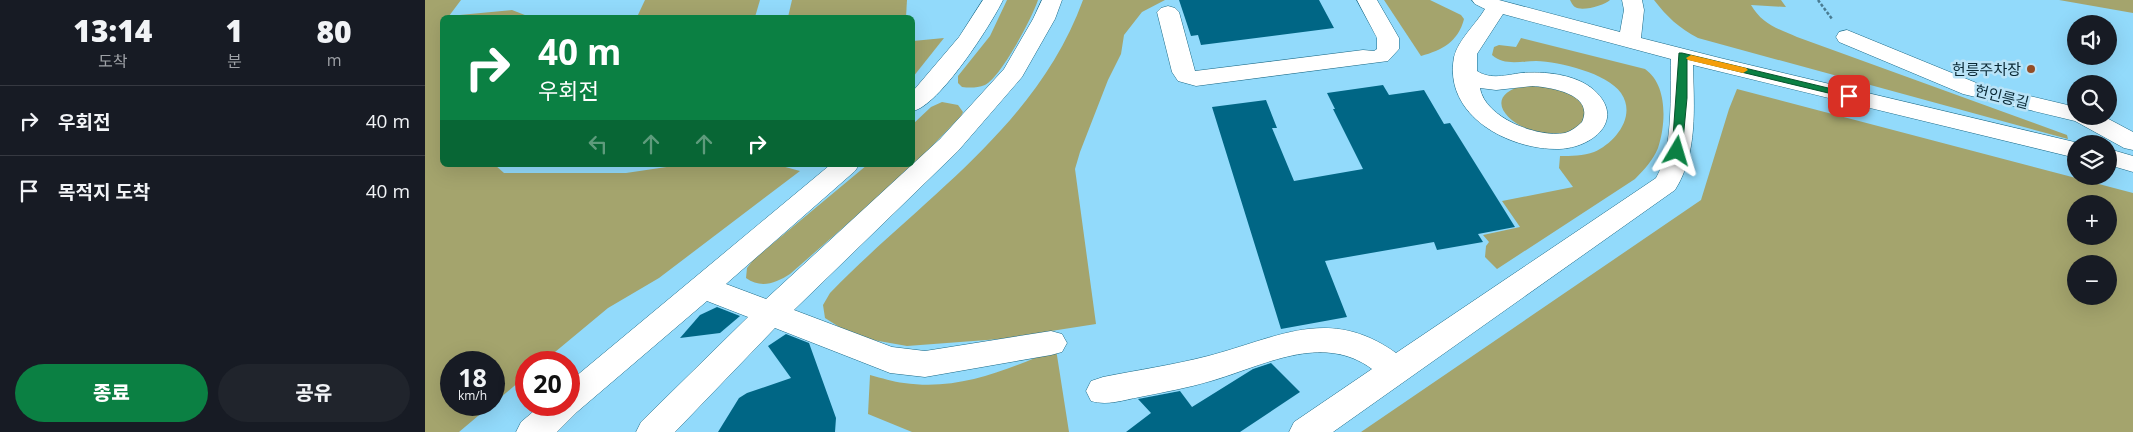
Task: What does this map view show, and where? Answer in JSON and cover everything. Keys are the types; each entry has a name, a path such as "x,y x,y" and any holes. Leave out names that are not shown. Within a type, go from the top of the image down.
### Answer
{"street":[{"path":"915,102 963,47 982,22 993,0"},
{"path":"653,432 771,313 949,145 998,92 1014,72 1027,51 1052,0"},
{"path":"1168,12 1183,72 1186,76 1200,82 1369,67 1375,58 1385,54 1389,44 1388,38 1367,0"},
{"path":"1630,42 1635,10 1632,0"},
{"path":"1466,74 1479,82 1541,80 1578,90 1592,102 1596,116 1594,123 1583,136 1573,139 1559,141 1521,135 1487,117 1475,104 1466,88 1466,74 1466,55 1490,3 1630,42 2067,148"},
{"name":"헌인릉길","path":"1841,31 1971,89 2067,112"},
{"path":"1306,432 1666,184 1674,168 1679,140 1682,55"},
{"path":"2117,121 2133,123"},
{"path":"2102,125 2133,142"},
{"path":"2117,159 2133,164"},
{"path":"580,392 843,167"},
{"path":"703,286 890,360 909,364 925,364 1051,343"},
{"path":"1103,391 1210,369 1305,339 1339,339 1382,357 1396,370"},
{"path":"533,432 551,416"}],"path":[{"path":"1818,0 1841,31"}],"green space":[{"path":"425,0 461,0 450,15 440,15 440,167 497,167 504,173 626,173 666,167 785,167 800,171 659,278 608,308 556,351 515,351 515,385 505,394 505,351 440,351 440,416 478,416 459,432 425,432"},
{"path":"645,0 760,0 756,15 638,15"},
{"path":"792,0 907,0 906,15 788,15"},
{"path":"1007,0 1038,0 1015,46 992,80 979,87 962,87 958,83 958,76 990,36"},
{"path":"1083,0 1165,0 1142,12 1124,35 1121,54 1108,80 1075,169 1096,324 1000,339 907,346 873,340 844,330 825,318 823,305 830,293 973,159 1006,124 1037,86 1063,45"},
{"path":"1384,0 1430,0 1461,15 1464,19 1458,34 1448,44 1436,51 1421,56"},
{"path":"1570,0 1610,0 1599,6 1583,9 1574,6"},
{"path":"1654,0 1781,0 1786,7 1751,5 1755,12 1765,21 1797,37 2067,135 2067,139 1698,38 1674,22"},
{"path":"2059,0 2133,0 2133,13"},
{"path":"512,10 525,15 460,15"},
{"path":"944,38 915,74 915,41"},
{"path":"1521,38 1645,69 1658,85 1663,105 1663,128 1656,152 1648,165 1635,179 1497,269 1485,257 1486,246 1489,242 1483,235 1520,227 1502,201 1573,187 1559,168 1560,156 1577,156 1602,148 1621,128 1626,111 1621,93 1614,86 1594,74 1570,66 1546,62 1507,62 1492,55 1494,47 1499,45 1516,47"},
{"path":"1528,84 1566,90 1584,103 1586,119 1573,130 1556,134 1540,133 1524,128 1511,120 1503,110 1502,100 1509,91"},
{"path":"1737,89 2067,176 2067,185 2103,185 2133,193 2133,432 1361,432 1701,200"},
{"path":"942,102 958,105 963,112 915,164 915,122 931,107"},
{"path":"865,167 912,167 790,274 768,284 757,283 746,278 747,268 753,260"},
{"path":"1056,349 1069,432 912,432 868,414 870,375 904,383 944,384 982,377"}],"building":[{"path":"1179,0 1319,0 1334,28 1201,45 1198,35 1191,36"},
{"path":"1383,85 1389,95 1424,90 1444,124 1450,123 1515,227 1478,234 1483,242 1437,250 1434,242 1325,261 1347,317 1281,329 1212,107 1266,100 1277,128 1272,128 1294,181 1363,169 1327,93"},
{"path":"717,307 740,316 720,333 680,338 700,315"},
{"path":"786,334 809,343 836,418 835,432 718,432 739,398 747,393 791,378 768,346"},
{"path":"1271,363 1300,392 1240,432 1126,432 1151,413 1138,399 1180,391 1192,407 1253,369"}],"slow traffic":[{"path":"1691,58 1743,70"}],"place":[{"name":"헌릉주차장","path":"2031,69"}],"route":[{"path":"1677,151 1682,98 1682,55 1849,96"}]}
